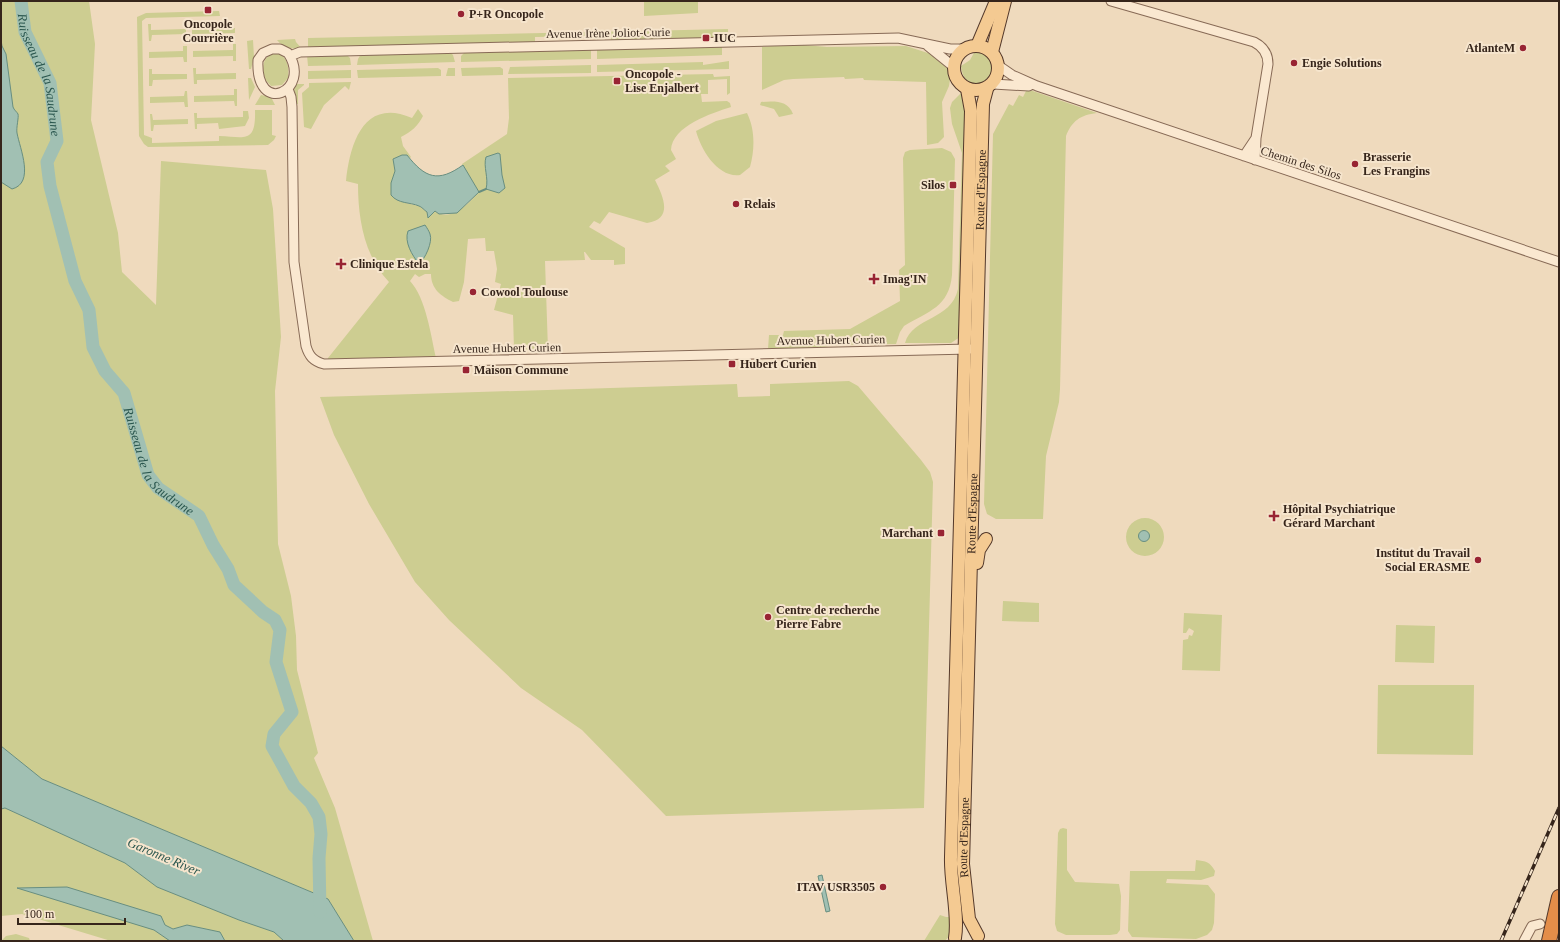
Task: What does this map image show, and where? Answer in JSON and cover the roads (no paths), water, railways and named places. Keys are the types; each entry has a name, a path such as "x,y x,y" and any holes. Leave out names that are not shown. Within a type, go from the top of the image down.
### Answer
{"highway":[{"path":"1549,941 1559,897"}],"main road":[{"path":"977,46 996,1"},
{"path":"992,52 1005,1"},
{"path":"977,46 992,52 997,58 999,66 998,76 990,86 974,91 960,85 955,76 954,67 959,54 964,49 977,46"},
{"name":"Route d'Espagne","path":"981,939 969,919 963,864 984,104 990,86"},
{"name":"Route d'Espagne","path":"953,939 956,924 950,869 970,111 967,89"},
{"path":"970,613 976,582 978,550 986,539"},
{"path":"953,939 968,934 981,939"}],"street":[{"path":"1111,1 1260,45 1268,58 1268,64 1256,138 1255,160"},
{"name":"Avenue Irène Joliot-Curie","path":"290,56 300,52 898,38 950,49 964,49"},
{"name":"Avenue Irène Joliot-Curie","path":"925,44 954,67"},
{"path":"272,49 280,49 288,53 290,56 293,78 291,87 278,94 271,93 259,80 258,60 263,53 272,49"},
{"name":"Chemin des Silos","path":"999,66 1012,76 1037,86 1559,262"},
{"name":"Chemin des Silos","path":"990,86 1037,86"},
{"name":"Avenue Hubert Curien","path":"288,89 292,107 294,262 306,346 311,357 319,363 964,349 977,350"},
{"path":"1244,156 1256,138"},
{"path":"1524,941 1532,926 1540,924"}],"water":[{"path":"1,40 6,54 13,107 18,114 17,133 24,165 23,180 19,186 12,189 1,182"},
{"path":"498,153 500,154 505,188 499,193 486,189 487,181 485,165 486,157"},
{"path":"402,155 407,155 420,169 432,175 439,176 446,174 463,165 479,192 457,213 439,214 435,211 428,218 427,212 421,207 397,200 391,195 391,183 395,171 393,159"},
{"path":"425,225 431,237 426,254 419,264 409,248 407,235 408,231"},
{"path":"1144,530 1148,532 1150,536 1148,540 1144,542 1140,540 1138,536 1140,532"},
{"name":"Garonne River","path":"1,746 42,779 328,899 354,941 284,941 274,932 239,920 157,887 125,863 5,808 1,809"},
{"path":"822,875 830,911 826,912 818,876"},
{"path":"67,887 161,916 165,925 173,929 187,925 220,932 225,941 170,941 154,930 17,888"}],"waterway":[{"name":"Ruisseau de la Saudrune","path":"21,1 25,32 50,83 57,141 47,162 50,186 75,281 89,310 93,347 105,371 124,393 148,475 158,488 199,516 213,545 228,569 234,585 263,612 275,620 280,630 276,662 292,712 274,734 272,746 294,786 311,803 319,817 321,834 319,858 320,912"},
{"path":"479,192 486,189"}],"railway":[{"path":"1501,941 1559,808"}],"place":[{"name":"Oncopole Courrière","path":"208,10"},
{"name":"P+R Oncopole","path":"461,14"},
{"name":"IUC","path":"706,38"},
{"name":"AtlanteM","path":"1523,48"},
{"name":"Engie Solutions","path":"1294,63"},
{"name":"Oncopole - Lise Enjalbert","path":"617,81"},
{"name":"Brasserie Les Frangins","path":"1355,164"},
{"name":"Silos","path":"953,185"},
{"name":"Relais","path":"736,204"},
{"name":"Clinique Estela","path":"341,264"},
{"name":"Imag'IN","path":"874,279"},
{"name":"Cowool Toulouse","path":"473,292"},
{"name":"Hubert Curien","path":"732,364"},
{"name":"Maison Commune","path":"466,370"},
{"name":"Hôpital Psychiatrique Gérard Marchant","path":"1274,516"},
{"name":"Marchant","path":"941,533"},
{"name":"Institut du Travail Social ERASME","path":"1478,560"},
{"name":"Centre de recherche Pierre Fabre","path":"768,617"},
{"name":"ITAV USR3505","path":"883,887"}]}
